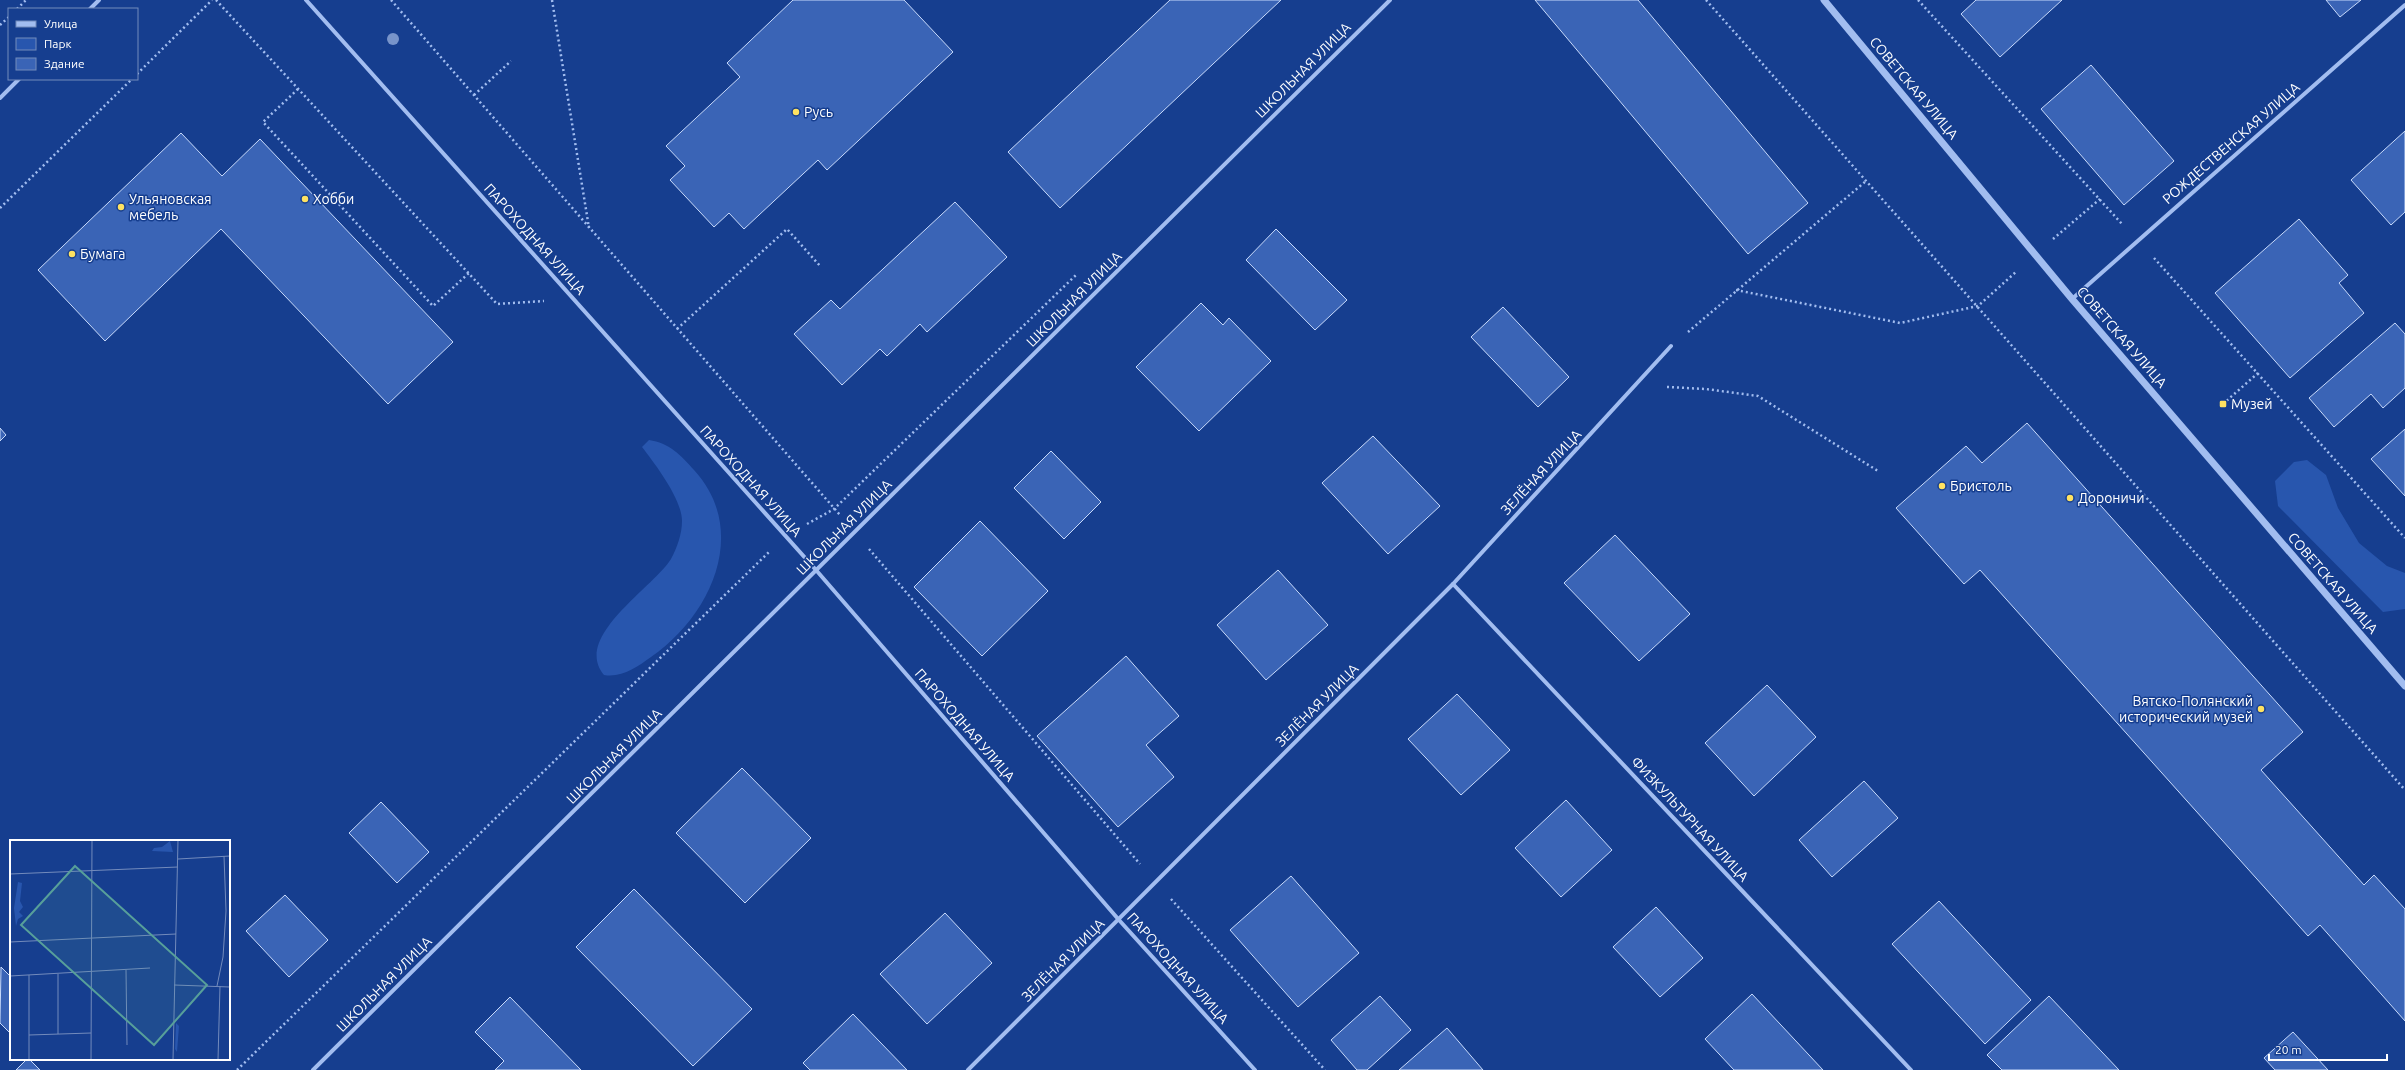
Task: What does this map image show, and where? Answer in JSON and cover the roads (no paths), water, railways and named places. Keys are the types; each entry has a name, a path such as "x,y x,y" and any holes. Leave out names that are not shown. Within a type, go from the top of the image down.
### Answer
{"street":[{"path":"91,8 99,0"},
{"name":"ПАРОХОДНАЯ УЛИЦА","path":"306,0 786,536 1119,920 1255,1070"},
{"name":"ШКОЛЬНАЯ УЛИЦА","path":"314,1070 1390,0"},
{"name":"СОВЕТСКАЯ УЛИЦА","path":"1824,0 2072,299 2405,686"},
{"name":"РОЖДЕСТВЕНСКАЯ УЛИЦА","path":"2072,299 2405,4"},
{"path":"0,98 18,80"},
{"name":"ЗЕЛЁНАЯ УЛИЦА","path":"968,1070 1453,584 1671,346"},
{"name":"ФИЗКУЛЬТУРНАЯ УЛИЦА","path":"1453,584 1911,1070"}],"place":[{"name":"Русь","path":"796,112"},
{"name":"Хобби","path":"305,199"},
{"name":"Ульяновская мебель","path":"121,207"},
{"name":"Бумага","path":"72,254"},
{"name":"Музей","path":"2223,404"},
{"name":"Бристоль","path":"1942,486"},
{"name":"Дороничи","path":"2070,498"},
{"name":"Вятско-Полянский исторический музей","path":"2261,709"}]}
